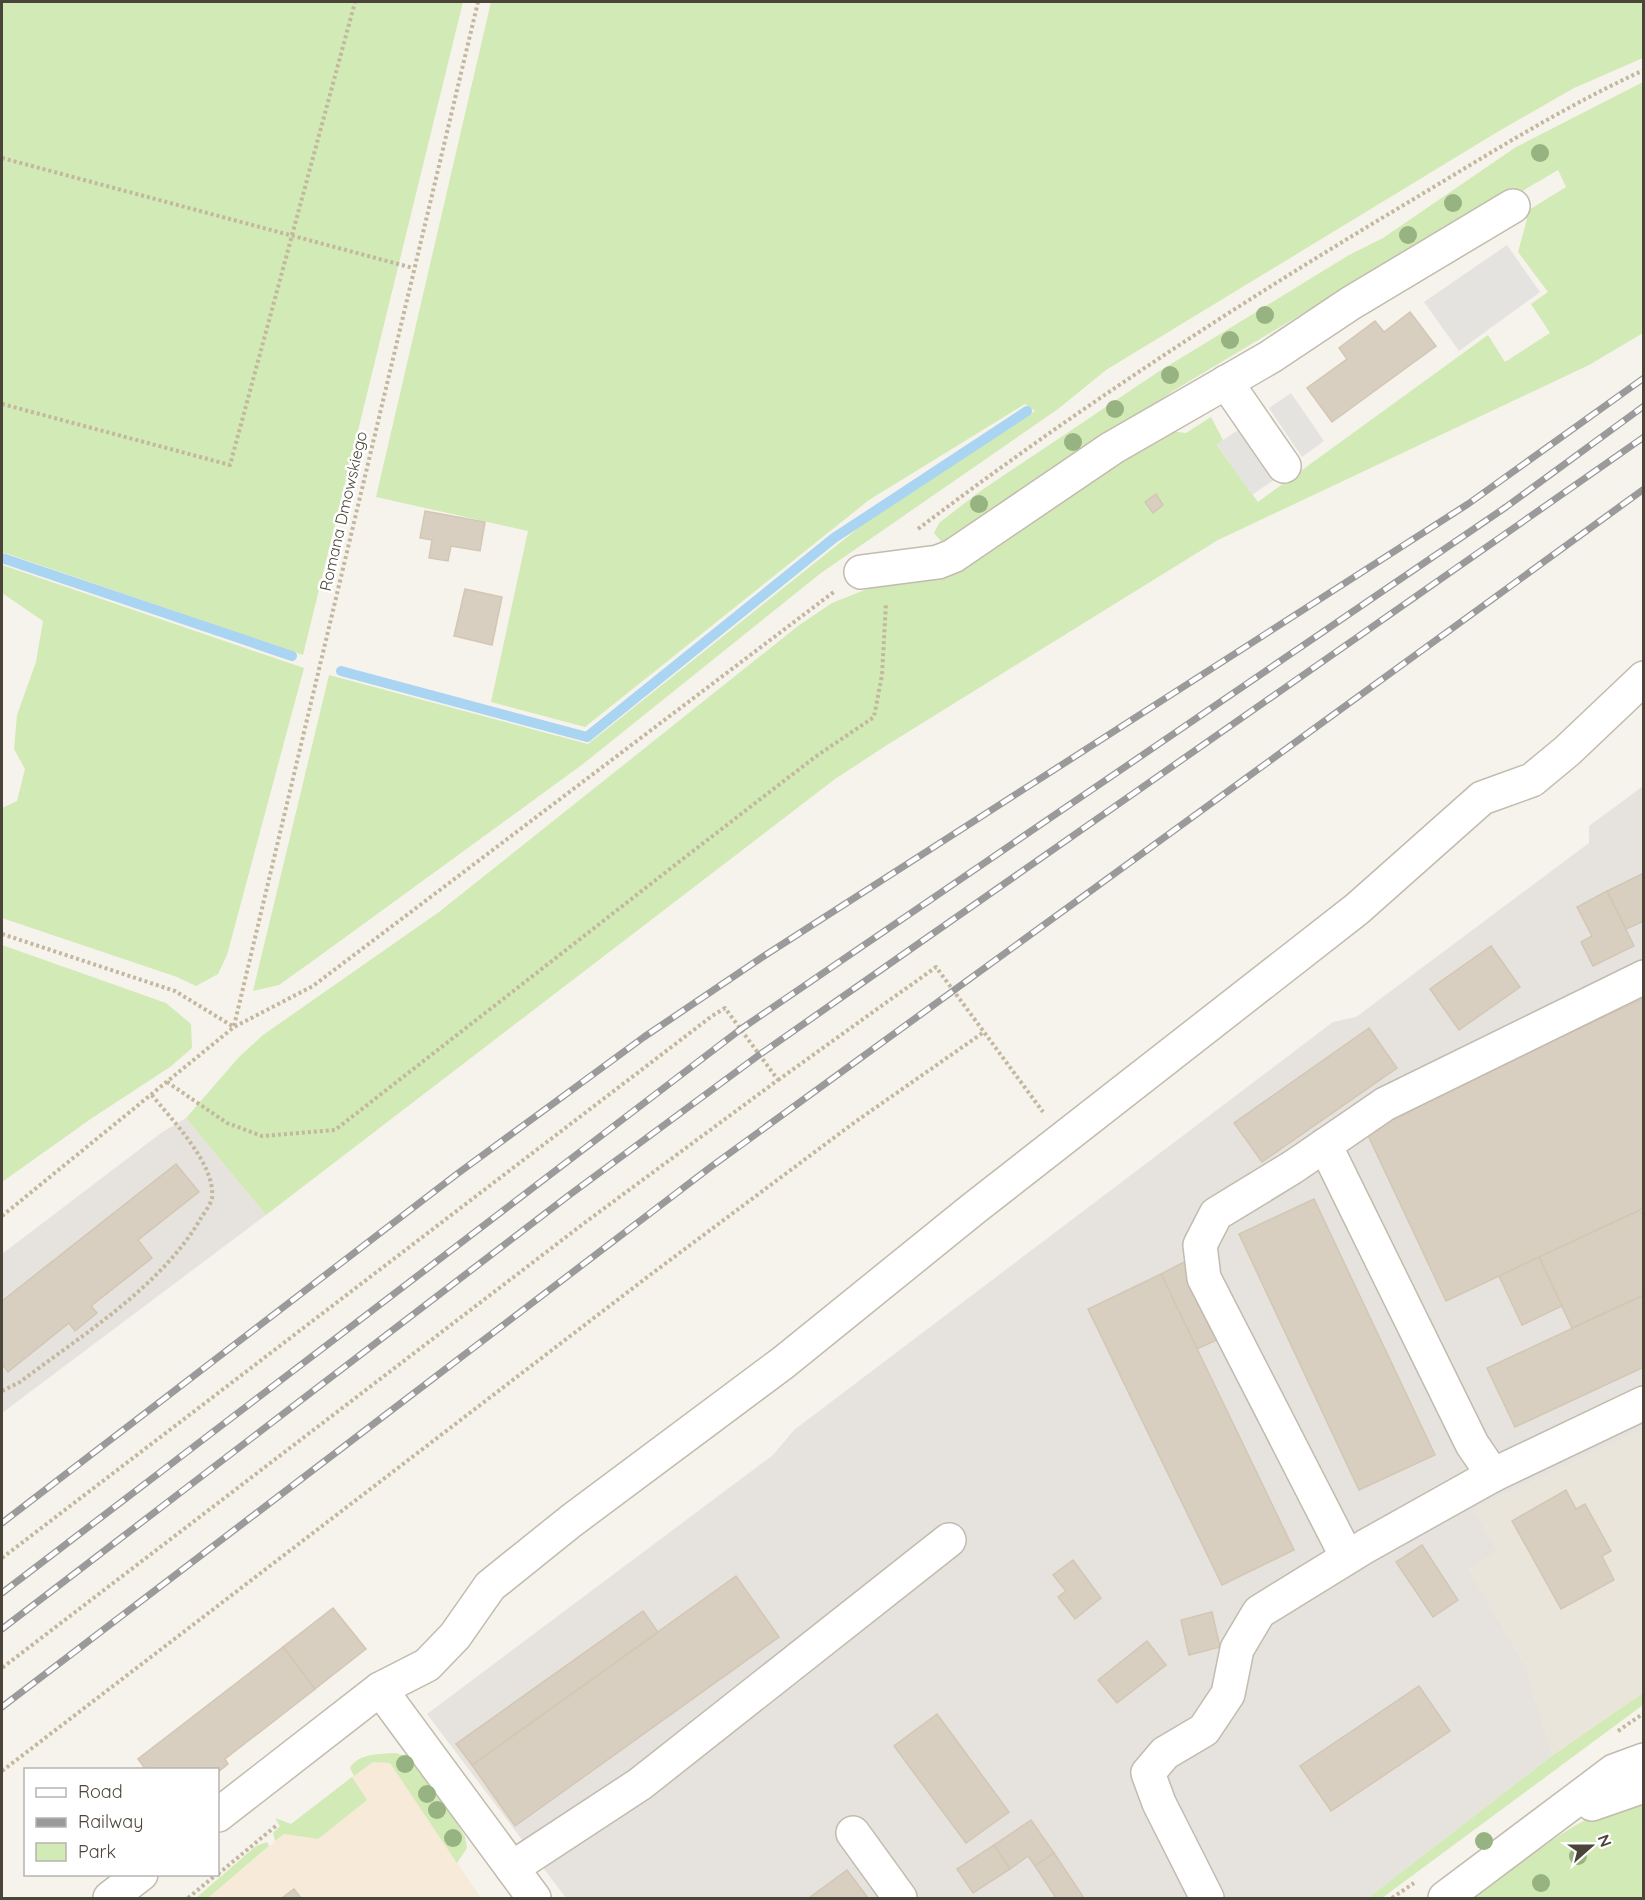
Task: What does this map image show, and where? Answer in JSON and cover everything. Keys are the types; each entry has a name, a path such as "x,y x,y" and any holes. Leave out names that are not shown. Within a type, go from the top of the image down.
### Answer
{"street":[{"path":"874,570 938,562 953,556 1112,448 1227,382 1351,303 1513,206"},
{"path":"1227,382 1284,466"},
{"path":"219,1814 380,1689 427,1665 455,1636 490,1586 571,1521 784,1362 1062,1139 1356,909 1482,798 1532,780 1567,751 1644,678"},
{"path":"1347,1557 1204,1278 1200,1245 1216,1214 1325,1145 1384,1104 1644,977"},
{"path":"1325,1145 1472,1444 1493,1474"},
{"path":"1207,1899 1159,1803 1148,1773 1165,1753 1204,1730 1228,1694 1237,1649 1259,1612 1347,1557 1493,1474 1644,1403"},
{"path":"512,1868 640,1784 949,1540"},
{"path":"380,1689 534,1899"},
{"path":"1445,1899 1542,1828 1614,1771 1644,1760"},
{"path":"1542,1828 1594,1803 1644,1786"},
{"path":"853,1833 900,1899"},
{"path":"110,1899 140,1876"}],"path":[{"path":"2,404 230,465 355,2"},
{"name":"Romana Dmowskiego","path":"234,1027 478,2"},
{"path":"1565,109 1644,70"},
{"path":"2,158 413,268"},
{"path":"167,1082 227,1123 262,1136 335,1130 815,757 874,717 882,675 874,570"},
{"path":"2,933 175,991 234,1027 2,1216"},
{"path":"2,1668 586,1221 936,967 1062,1139"},
{"path":"2,1557 725,1008 778,1080"},
{"path":"2,1771 650,1275 891,1096 984,1032"},
{"path":"2,1391 20,1382 122,1305 187,1243 212,1199 208,1174 196,1152 151,1094"},
{"path":"219,1872 278,1825"},
{"path":"188,1899 215,1876"}],"shaded area":[{"path":"1507,245 1540,292 1459,351 1424,302"},
{"path":"1291,393 1324,441 1302,457 1269,408"},
{"path":"1238,430 1274,480 1252,495 1217,444"},
{"path":"1643,786 1643,1430 1473,1509 1497,1551 1468,1569 1524,1664 1553,1755 1368,1898 566,1898 427,1714 773,1455 794,1430 1333,1022 1356,1017 1589,843 1589,826"},
{"path":"186,1118 266,1215 2,1413 2,1254 161,1133"},
{"path":"1643,1430 1643,1693 1553,1755 1524,1664 1467,1569 1496,1550 1473,1509"},
{"path":"373,1762 390,1763 481,1898 208,1898 284,1834 318,1839 366,1800 352,1777"}],"green space":[{"path":"2,2 463,2 303,655 2,552"},
{"path":"491,2 1643,2 1643,58 1574,88 1499,131 1106,370 1058,409 821,573 583,764 314,960 279,985 253,991 329,675 588,744 906,490 1035,411 1025,404 869,500 585,727 491,702 528,531 376,497"},
{"path":"1643,82 1643,333 1589,365 1218,540 887,745 835,779 266,1215 186,1118 239,1057 263,1035 439,912 798,626 832,603 867,589 967,563 1048,506 1170,431 1186,433 1211,417 1223,440 1217,445 1258,502 1488,335 1505,362 1550,333 1531,304 1548,292 1518,252 1527,219 1524,213 1566,187 1558,170 1514,196 1509,190 1173,391 1122,428 1032,482 945,546 934,533 939,523 979,492 1158,372 1349,255 1383,238 1516,147"},
{"path":"2,565 304,668 227,955 218,974 196,986 177,977 2,918 2,808 17,801 25,769 14,749 17,715 36,662 43,621 2,593"},
{"path":"2,945 166,1003 191,1024 192,1048 170,1067 92,1118 2,1182"},
{"path":"1643,1693 1643,1705 1382,1898 1368,1898 1553,1755"},
{"path":"395,1753 412,1758 440,1794 465,1837 467,1848 457,1863 390,1763 373,1762 354,1776 350,1768 358,1759 364,1757"},
{"path":"352,1777 367,1800 318,1839 284,1834 275,1841 273,1833 280,1826 275,1818 291,1824"},
{"path":"1643,1797 1643,1898 1471,1898 1574,1826 1619,1804"},
{"path":"267,1842 269,1846 208,1898 196,1898 256,1846"}],"building":[{"path":"1410,312 1436,346 1332,422 1307,388 1347,359 1339,348 1375,321 1384,332"},
{"path":"1156,494 1163,505 1153,513 1145,502"},
{"path":"425,511 485,522 480,551 451,546 448,561 429,558 432,540 420,538"},
{"path":"465,589 502,597 492,645 454,636"},
{"path":"1644,873 1644,921 1626,929 1607,891"},
{"path":"1607,891 1634,946 1593,966 1581,942 1592,936 1577,907"},
{"path":"1491,946 1520,987 1459,1030 1430,989"},
{"path":"1644,998 1644,1208 1446,1301 1365,1129"},
{"path":"1369,1028 1397,1068 1262,1162 1234,1123"},
{"path":"176,1164 199,1192 138,1240 152,1258 91,1306 97,1313 75,1331 69,1323 8,1372 2,1364 2,1301"},
{"path":"1314,1199 1435,1455 1359,1490 1239,1234"},
{"path":"1640,1210 1644,1217 1644,1295 1572,1328 1539,1257"},
{"path":"1539,1257 1562,1306 1522,1325 1499,1276"},
{"path":"1184,1262 1221,1338 1197,1349 1161,1274"},
{"path":"1161,1274 1294,1550 1222,1585 1088,1309"},
{"path":"1644,1295 1644,1367 1515,1427 1487,1368"},
{"path":"1566,1490 1576,1509 1585,1504 1611,1551 1602,1556 1614,1580 1561,1609 1512,1521"},
{"path":"1422,1545 1458,1600 1433,1617 1396,1562"},
{"path":"1073,1560 1101,1598 1075,1619 1058,1597 1066,1591 1053,1575"},
{"path":"736,1576 779,1637 515,1826 472,1765"},
{"path":"333,1608 366,1649 315,1689 283,1647"},
{"path":"643,1611 658,1632 472,1765 456,1744"},
{"path":"1212,1612 1220,1647 1189,1655 1181,1620"},
{"path":"1147,1641 1166,1665 1117,1703 1098,1680"},
{"path":"283,1647 315,1689 225,1759 228,1764 219,1771 219,1768 145,1768 138,1759"},
{"path":"1419,1686 1450,1731 1331,1811 1300,1766"},
{"path":"937,1714 1009,1812 966,1843 894,1746"},
{"path":"1031,1820 1054,1853 1035,1866 1028,1856 1010,1869 994,1845"},
{"path":"994,1845 1010,1869 973,1893 957,1869"},
{"path":"1054,1853 1084,1898 1056,1898 1035,1866"},
{"path":"847,1870 868,1898 809,1898"},
{"path":"294,1889 301,1898 282,1898"}],"waterway":[{"path":"341,671 587,737 834,538 1027,411"},
{"path":"2,558 292,656"}],"railway":[{"path":"2,1523 457,1174 644,1037 764,956 1468,504 1644,378"},
{"path":"2,1593 741,1029 1506,507 1644,406"},
{"path":"2,1629 568,1196 759,1055 1644,437"},
{"path":"2,1707 712,1166 1644,489"}]}
